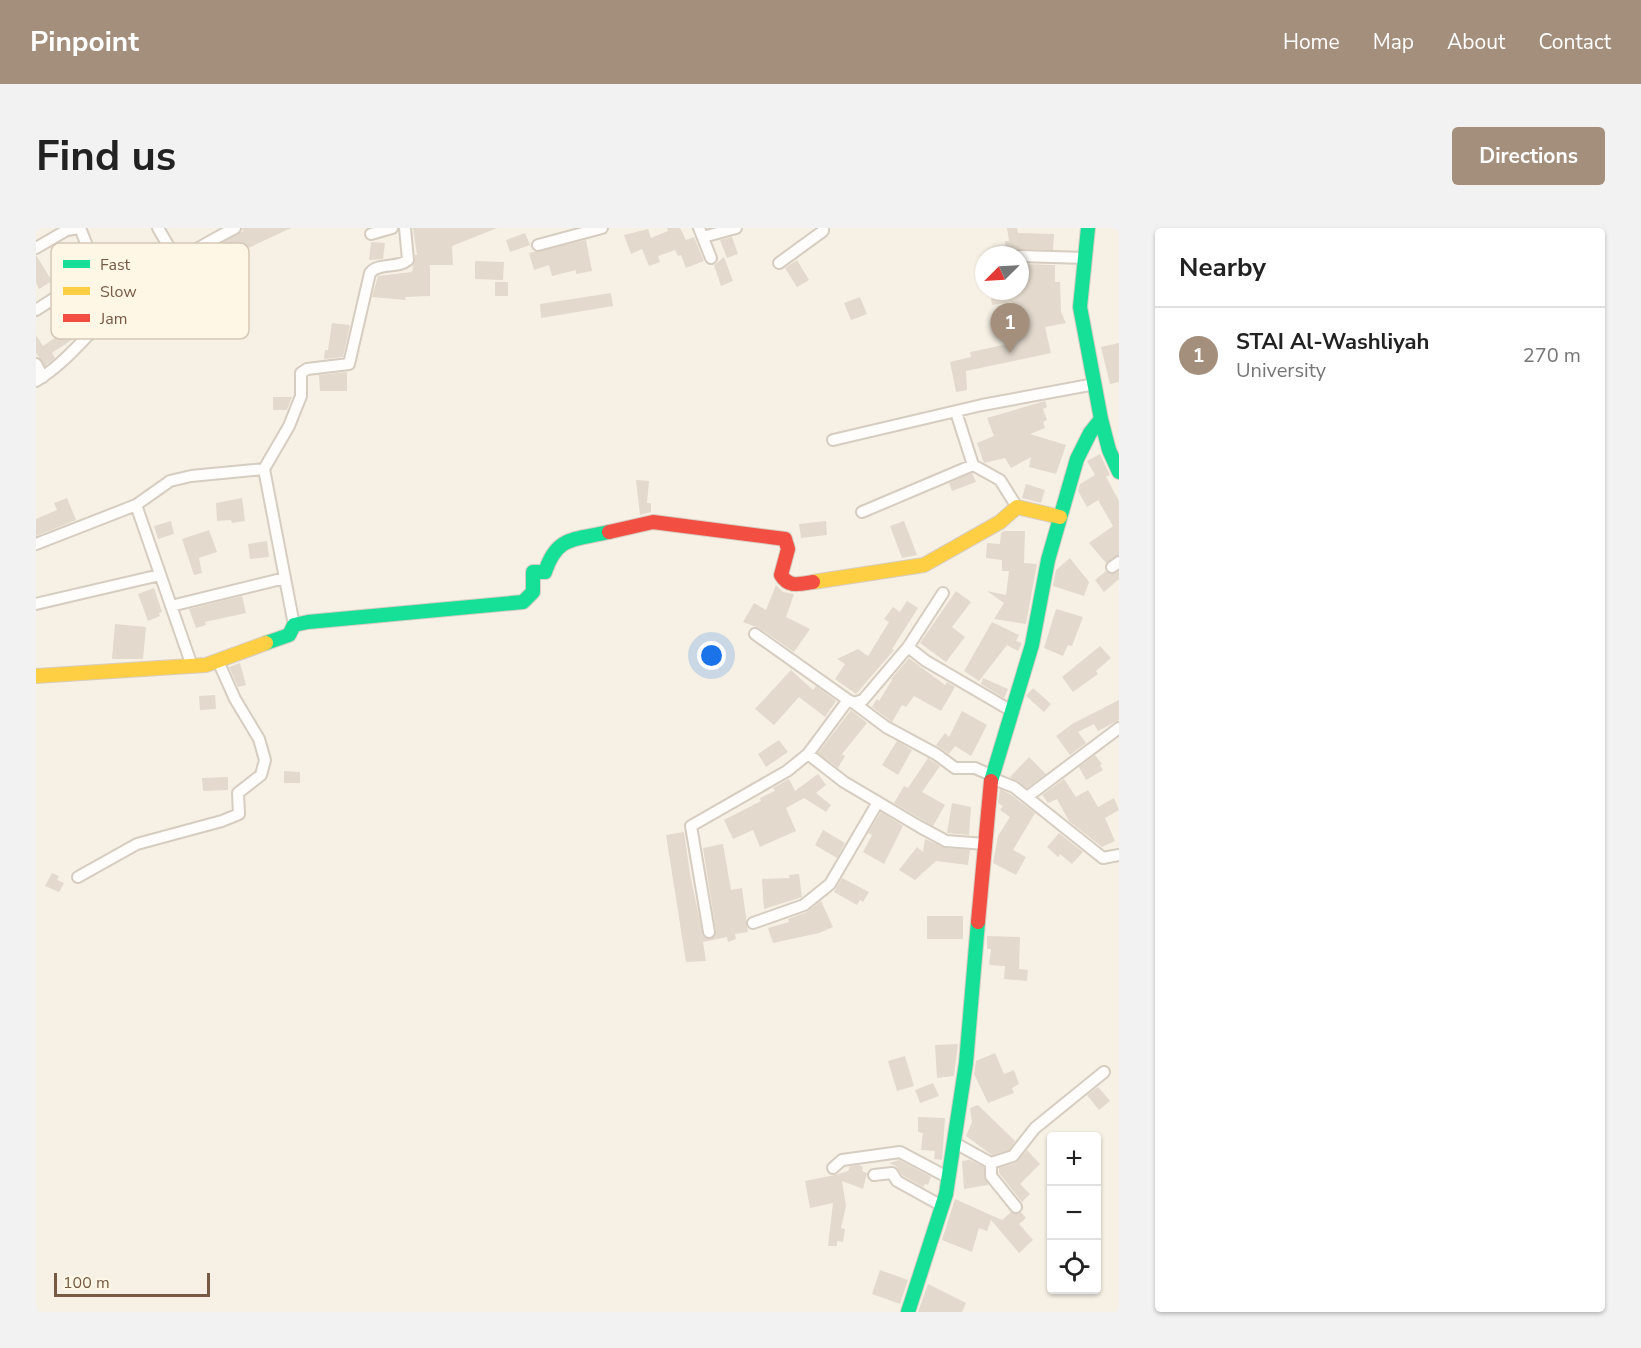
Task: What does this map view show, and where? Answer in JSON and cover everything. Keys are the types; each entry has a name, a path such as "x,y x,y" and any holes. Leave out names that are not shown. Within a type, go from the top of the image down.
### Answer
{"street":[{"path":"36,249 67,230 79,228 85,243"},
{"path":"158,228 167,243"},
{"path":"371,234 392,228"},
{"path":"538,245 602,228"},
{"path":"711,258 701,233 736,228"},
{"path":"779,263 823,231 823,228"},
{"path":"1088,228 1080,307 1101,419 1109,450 1119,472"},
{"path":"205,243 230,229"},
{"path":"36,676 192,666 218,661 289,635 294,625 264,469 289,426 301,396 300,373 307,369 349,364 372,270 404,264 408,257 406,233"},
{"path":"1029,256 1085,258"},
{"path":"36,310 51,300"},
{"path":"36,364 40,379 82,339"},
{"path":"833,440 1095,384"},
{"path":"956,412 973,465 1000,480 1017,507 1060,517"},
{"path":"908,1312 942,1206 955,1143 966,1063 991,776 1032,645 1048,560 1060,517 1083,445 1101,419"},
{"path":"862,512 973,465"},
{"path":"36,544 136,505 170,482 181,478 264,469"},
{"path":"136,505 192,666"},
{"path":"294,625 523,602 532,592 533,572 545,572 550,556 559,544 653,522 785,539 788,549 782,575 786,583 792,585 924,565 1000,522 1017,507"},
{"path":"36,604 160,575"},
{"path":"171,606 285,578"},
{"path":"708,932 691,825 787,771 808,754 851,702 863,700 908,646 943,594"},
{"path":"755,634 886,727 936,754 955,768 975,768 1014,787 1098,855 1108,859 1119,855"},
{"path":"908,646 926,661 1010,710"},
{"path":"78,877 137,844 222,821 239,814 238,793 261,775 265,760 259,739 218,661"},
{"path":"1027,797 1119,728"},
{"path":"808,754 844,782 946,841 985,844"},
{"path":"753,923 804,904 830,884 878,802"},
{"path":"955,1143 991,1163 1013,1156 1035,1128 1104,1072"},
{"path":"832,1168 842,1160 900,1152 949,1178"},
{"path":"991,1163 991,1176 1016,1207"},
{"path":"874,1175 892,1173 897,1182 942,1206"}],"building":[{"path":"242,228 291,228 249,248 249,243 222,243 243,231"},
{"path":"413,228 497,228 452,246 453,265 430,265 430,296 405,297 406,300 372,297 378,276 412,272 415,255 417,255"},
{"path":"667,228 680,228 686,240 694,237 704,261 686,268 681,255 678,256 675,250 658,256 660,262 649,266 642,249 631,254 624,235 648,229 651,238 668,231"},
{"path":"1007,228 1017,228 1018,233 1054,234 1053,250 1029,249 1029,246 1005,246 1005,241 1009,241"},
{"path":"525,233 530,245 510,252 506,240"},
{"path":"732,237 738,254 727,258 720,240"},
{"path":"586,240 592,271 576,274 576,270 552,276 549,265 534,270 529,253"},
{"path":"371,242 385,243 383,259 369,260"},
{"path":"36,255 51,282 39,289 36,283"},
{"path":"724,257 733,281 721,286 714,265"},
{"path":"797,260 809,280 797,287 785,268"},
{"path":"475,261 504,262 503,280 475,279"},
{"path":"1029,264 1055,265 1055,282 1060,282 1061,312 1066,323 1045,327 1051,353 966,371 967,390 956,392 950,362 971,357 970,352 1018,342 1012,302 992,305 991,300 1029,300"},
{"path":"495,282 508,282 508,296 495,296"},
{"path":"611,293 613,306 541,318 540,304"},
{"path":"860,297 867,314 851,320 844,303"},
{"path":"332,323 350,325 343,357 324,359 325,350 328,350"},
{"path":"36,335 43,346 53,339 73,339 52,353 55,358 45,366 36,353"},
{"path":"1119,343 1119,382 1110,384 1101,347"},
{"path":"347,372 347,391 320,391 319,375"},
{"path":"273,397 292,397 287,410 273,410"},
{"path":"1045,401 1047,407 1043,409 1047,420 1043,422 1045,428 1030,434 1066,445 1056,474 1029,467 1031,457 1011,468 1005,458 984,463 977,443 994,436 987,418"},
{"path":"1100,454 1110,475 1106,477 1119,501 1119,555 1106,563 1089,543 1113,526 1098,500 1087,507 1078,491 1080,484 1095,475 1087,461"},
{"path":"972,473 976,482 952,491 949,483"},
{"path":"636,480 649,481 647,503 651,503 651,512 640,515"},
{"path":"1026,484 1045,490 1041,503 1022,498"},
{"path":"67,498 76,520 36,536 36,519 57,510 54,503"},
{"path":"242,498 245,521 232,523 231,520 217,521 216,503"},
{"path":"171,521 174,534 158,539 154,526"},
{"path":"826,521 827,535 801,538 799,524"},
{"path":"904,521 917,555 902,558 890,526"},
{"path":"209,530 217,552 199,558 202,573 194,575 182,539"},
{"path":"1025,531 1024,563 1037,564 1026,624 994,619 1004,603 987,591 1006,595 1009,571 1002,571 1002,560 986,558 987,543 1000,544 1001,533"},
{"path":"267,541 269,557 250,559 248,544"},
{"path":"1070,558 1089,582 1084,596 1053,586 1056,570"},
{"path":"1106,571 1112,574 1119,571 1119,579 1104,592 1095,580"},
{"path":"776,585 783,592 794,594 786,617 810,629 794,652 759,628 743,622 754,603 766,610"},
{"path":"154,588 162,612 159,613 160,616 148,621 138,594"},
{"path":"956,591 971,602 952,627 965,637 946,662 920,643"},
{"path":"242,596 246,613 205,622 206,625 196,628 189,609"},
{"path":"907,601 918,608 892,649 894,650 856,694 835,679 845,664 837,659 858,649 868,656 889,622 884,619 893,607 900,612"},
{"path":"1056,609 1083,617 1072,646 1068,645 1063,656 1044,648"},
{"path":"992,622 1019,635 1016,641 1022,643 1018,651 1007,645 979,681 964,671"},
{"path":"115,624 146,627 143,659 112,659"},
{"path":"1100,646 1111,658 1096,671 1098,674 1073,692 1062,677"},
{"path":"909,658 945,685 947,682 955,687 941,711 914,696 906,707 902,705 892,722 872,707 877,699 879,701 891,679"},
{"path":"240,663 246,685 238,687 229,667"},
{"path":"791,670 813,690 816,686 836,701 825,717 799,697 774,725 755,709"},
{"path":"983,678 1008,689 1004,698 981,684"},
{"path":"1033,688 1051,704 1044,712 1026,696"},
{"path":"215,695 216,709 200,710 199,696"},
{"path":"1119,700 1119,720 1098,731 1094,724 1078,732 1086,743 1070,755 1056,736 1072,724"},
{"path":"851,710 867,723 842,754 845,756 838,768 818,753"},
{"path":"962,711 987,725 971,756 955,746 949,754 936,745 945,733 949,737"},
{"path":"779,740 788,752 766,767 758,754"},
{"path":"897,741 912,750 898,775 882,765"},
{"path":"1095,755 1102,764 1100,765 1103,770 1086,780 1079,767"},
{"path":"1029,757 1046,774 1027,788 1010,777"},
{"path":"928,758 940,766 922,792 945,805 933,826 894,803 904,786 908,788"},
{"path":"284,771 300,772 300,783 284,783"},
{"path":"818,774 826,785 816,793 831,805 826,812 804,798 786,808 796,831 760,847 753,830 733,839 724,820 761,801 760,798 775,791 773,788 789,779 795,791"},
{"path":"228,777 228,790 203,791 202,778"},
{"path":"1064,779 1076,797 1088,790 1098,807 1114,798 1119,810 1105,818 1115,841 1102,847 1069,821 1057,799 1048,803 1042,795"},
{"path":"1000,789 1035,813 1013,850 1026,857 1016,875 993,863 998,836 1010,817 1000,810 1003,806 998,803"},
{"path":"952,803 971,807 969,835 947,833"},
{"path":"881,812 903,826 884,864 863,852 872,835 868,833"},
{"path":"823,830 845,843 837,858 815,845"},
{"path":"684,832 703,936 711,939 716,931 703,848 723,844 731,890 742,888 748,932 735,934 736,939 728,942 727,937 703,942 706,961 686,962 666,835"},
{"path":"1059,833 1083,852 1072,864 1060,854 1058,857 1047,847"},
{"path":"925,839 945,848 970,850 968,865 936,861 915,880 899,870 917,847 923,852"},
{"path":"52,873 59,876 57,880 64,883 59,892 45,886"},
{"path":"799,874 802,897 764,909 762,879 790,878 789,875"},
{"path":"842,878 869,892 863,902 860,900 857,905 834,892"},
{"path":"821,901 833,927 819,933 773,943 768,928 789,922 788,919 807,912"},
{"path":"927,916 963,916 963,939 927,939"},
{"path":"987,936 1020,937 1019,969 1028,970 1027,981 1004,979 1005,966 989,965 991,949 987,949"},
{"path":"958,1044 954,1076 937,1078 935,1045"},
{"path":"995,1053 1004,1074 1014,1070 1019,1084 1012,1088 1014,1093 988,1103 974,1074 976,1061"},
{"path":"905,1056 914,1086 897,1091 888,1061"},
{"path":"933,1083 939,1096 920,1103 915,1090"},
{"path":"1098,1087 1110,1101 1099,1110 1087,1095"},
{"path":"978,1105 1015,1141 1009,1150 992,1155 966,1136 972,1122 970,1108"},
{"path":"918,1117 945,1118 942,1160 934,1159 935,1151 921,1150 923,1133 918,1132"},
{"path":"1027,1150 1040,1164 1020,1184 1030,1194 1022,1202 999,1173 999,1168 1016,1163"},
{"path":"899,1160 931,1177 928,1185 925,1184 923,1187 902,1175 896,1166 889,1163"},
{"path":"970,1160 984,1167 988,1185 964,1189 962,1161"},
{"path":"850,1166 863,1167 862,1171 867,1173 863,1189 842,1181 846,1206 841,1228 845,1229 843,1242 837,1241 837,1246 828,1246 833,1203 810,1208 805,1181 835,1175 848,1171"},
{"path":"955,1199 1002,1220 1011,1212 1017,1214 1021,1212 1026,1218 1019,1224 1033,1240 1019,1253 991,1220 987,1231 979,1228 972,1252 942,1240"},
{"path":"880,1270 908,1280 900,1304 872,1294"},
{"path":"928,1284 966,1303 962,1312 918,1312"}],"traffic: fast":[{"path":"1088,228 1080,307 1101,419 1109,450 1119,472"},
{"path":"991,781 1032,645 1048,560 1077,459 1090,433 1101,419"},
{"path":"266,643 289,635 294,625 308,622 523,602 533,592 533,572 545,572 555,551 562,545 577,538 609,532"},
{"path":"908,1312 946,1194 966,1063 978,922"}],"traffic: slow":[{"path":"813,582 924,565 1000,522 1017,507 1060,517"},
{"path":"36,676 206,665 266,643"}],"traffic: jam":[{"path":"609,532 653,522 785,539 788,549 781,575 791,583 813,582"},
{"path":"978,922 991,781"}],"place":[{"name":"STAI Al-Washliyah","path":"1010,353"}]}
